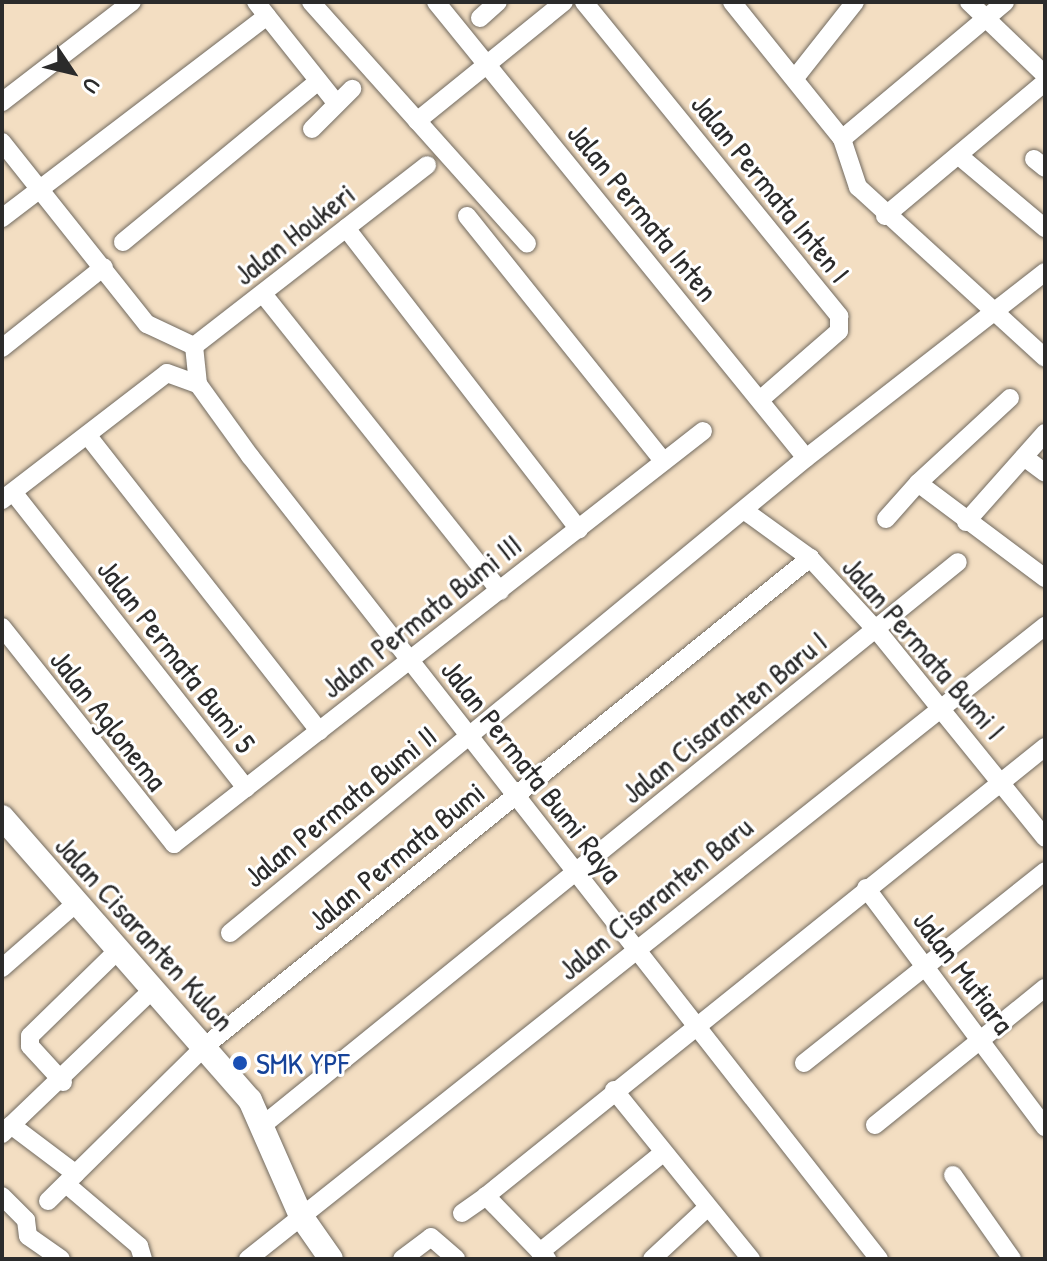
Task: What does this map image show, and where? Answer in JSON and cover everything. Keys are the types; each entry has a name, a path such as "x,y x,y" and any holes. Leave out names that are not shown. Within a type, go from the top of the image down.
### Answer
{"main road":[{"name":"Jalan Cisaranten Kulon","path":"3,820 74,905 204,1047 263,1125 301,1216 331,1259"}],"street":[{"path":"2,102 132,2"},
{"path":"311,2 417,121 447,149 527,244"},
{"name":"Jalan Permata Inten","path":"436,2 806,458"},
{"path":"480,18 498,2"},
{"path":"417,121 564,2"},
{"name":"Jalan Permata Inten I","path":"584,2 842,324 760,400"},
{"path":"732,2 842,139 858,187 885,216 1045,358"},
{"path":"795,78 855,2"},
{"path":"969,2 1045,75"},
{"path":"842,139 1005,2"},
{"path":"2,218 262,9 337,104"},
{"path":"123,242 318,81"},
{"path":"885,216 1045,82"},
{"path":"312,129 352,89"},
{"path":"2,142 164,337 194,346 198,384 167,373"},
{"path":"958,155 1045,228"},
{"name":"Jalan Houkeri","path":"194,346 427,165"},
{"path":"467,216 663,461"},
{"path":"346,228 579,530"},
{"path":"2,348 104,267"},
{"name":"Jalan Permata Bumi II","path":"230,933 806,458 1045,272"},
{"path":"263,294 500,591"},
{"path":"164,337 167,373"},
{"path":"8,496 167,373"},
{"name":"Jalan Permata Bumi Raya","path":"198,384 468,737 879,1259"},
{"path":"886,519 918,483 1010,398"},
{"name":"Jalan Permata Bumi III","path":"174,844 703,431"},
{"path":"966,522 1045,433"},
{"path":"88,436 319,731"},
{"path":"1024,457 1045,473"},
{"path":"918,483 966,522 1045,578"},
{"name":"Jalan Permata Bumi 5","path":"8,496 65,559 246,788"},
{"name":"Jalan Permata Bumi I","path":"745,511 810,558 875,629 1045,838"},
{"name":"Jalan Permata Bumi","path":"48,1201 204,1047 810,558"},
{"name":"Jalan Cisaranten Baru I","path":"263,1125 577,874 958,562"},
{"name":"Jalan Cisaranten Baru","path":"248,1259 938,705 1045,626"},
{"name":"Jalan Aglonema","path":"2,627 174,844"},
{"path":"462,1213 1045,747"},
{"path":"804,1063 1045,871"},
{"name":"Jalan Mutiara","path":"866,888 1042,1118"},
{"path":"2,968 74,905"},
{"path":"63,1082 30,1046 30,1036 116,952"},
{"path":"875,1125 1045,988"},
{"path":"143,1259 139,1246 71,1179 6,1130 63,1082 152,990"},
{"path":"614,1090 751,1259"},
{"path":"486,1196 543,1255 664,1152"},
{"path":"953,1175 1012,1259"},
{"path":"2,1196 26,1220 28,1236 61,1259"},
{"path":"652,1259 708,1207"},
{"path":"402,1259 431,1237 456,1259"}],"place":[{"name":"SMK YPF","path":"240,1063"}]}
